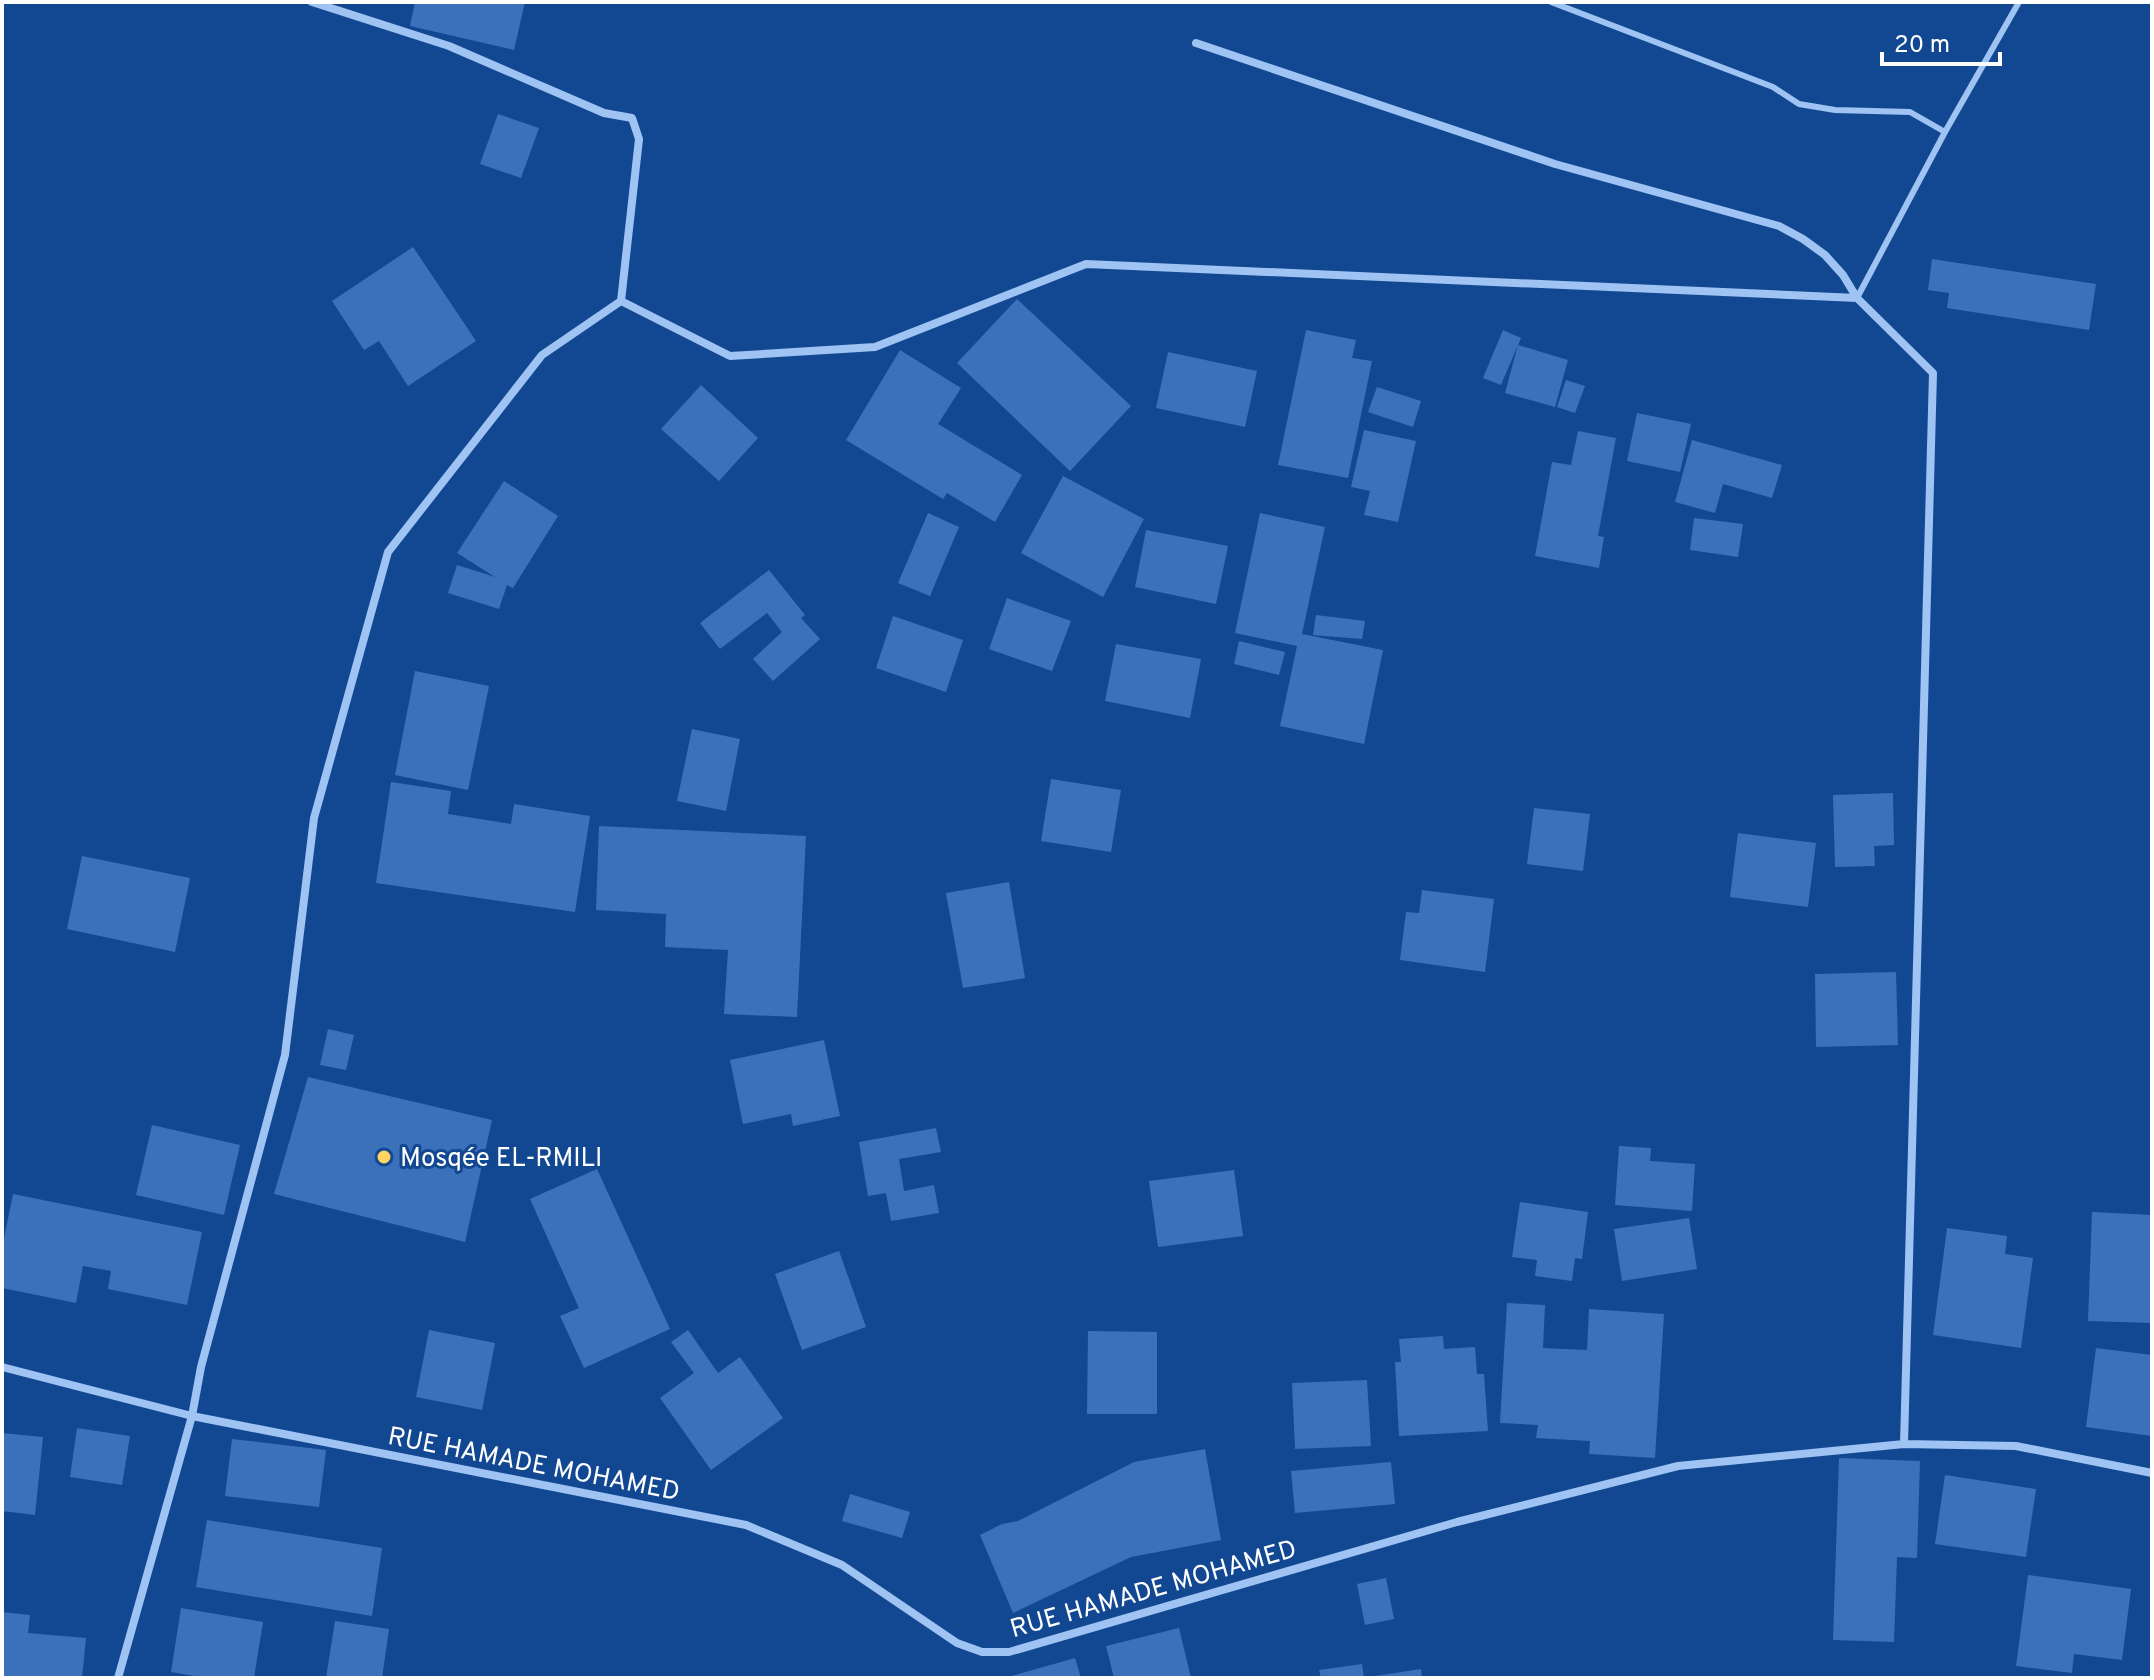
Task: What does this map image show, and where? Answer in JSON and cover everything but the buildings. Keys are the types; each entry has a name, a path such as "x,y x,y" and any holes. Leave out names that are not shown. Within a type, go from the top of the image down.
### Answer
{"street":[{"path":"118,1678 192,1416 201,1367 285,1055 314,818 388,552 542,355 621,301 639,139 632,118 604,113 449,46 312,2"},
{"path":"1196,43 1555,164 1779,226 1825,255 1843,275 1857,298 1933,373 1904,1444"},
{"path":"621,301 730,356 875,347 1086,264 1857,298"},
{"name":"RUE HAMADE MOHAMED","path":"2,1367 192,1416 746,1525 842,1565 957,1643 982,1652 1009,1652 1457,1522 1678,1466 1904,1444 2016,1446 2152,1473"}],"lane":[{"path":"1551,2 1773,87 1799,104 1835,110 1910,112 1945,132"},
{"path":"1857,298 1945,132 2019,2"}],"place":[{"name":"Mosqée EL-RMILI","path":"384,1157"}]}
